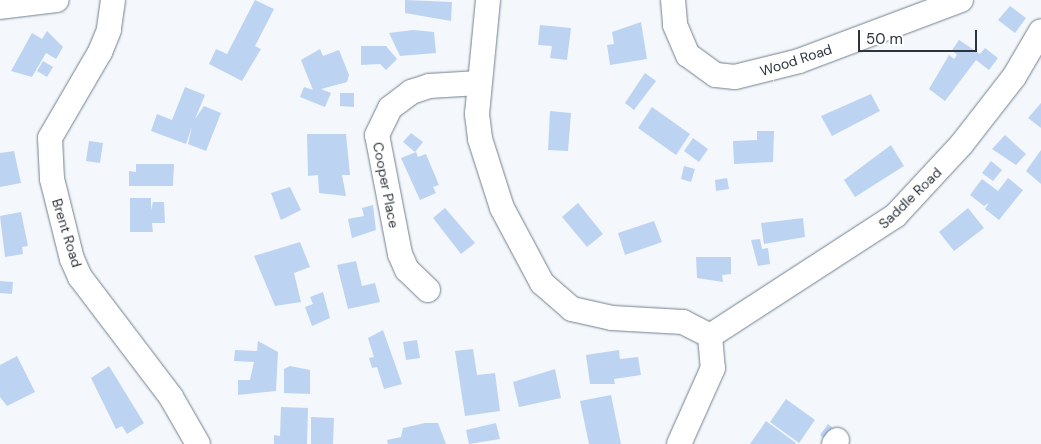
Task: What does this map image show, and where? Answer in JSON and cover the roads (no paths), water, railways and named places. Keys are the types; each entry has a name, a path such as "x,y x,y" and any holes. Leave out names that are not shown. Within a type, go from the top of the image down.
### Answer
{"street":[{"path":"0,7 57,0"},
{"name":"Brent Road","path":"113,0 109,30 100,52 50,138 52,179 72,259 80,276 171,397 198,444"},
{"path":"488,0 477,114 488,170 502,208 542,283 572,309 612,318 682,322 710,336 713,368 679,444"},
{"name":"Wood Road","path":"673,0 676,25 688,55 716,75 735,77 799,61 961,0"},
{"name":"Saddle Road","path":"710,336 895,216 961,145 1014,77 1041,31"},
{"name":"Cooper Place","path":"428,290 407,270 400,254 377,135 390,108 412,92 429,86 479,82"}]}
